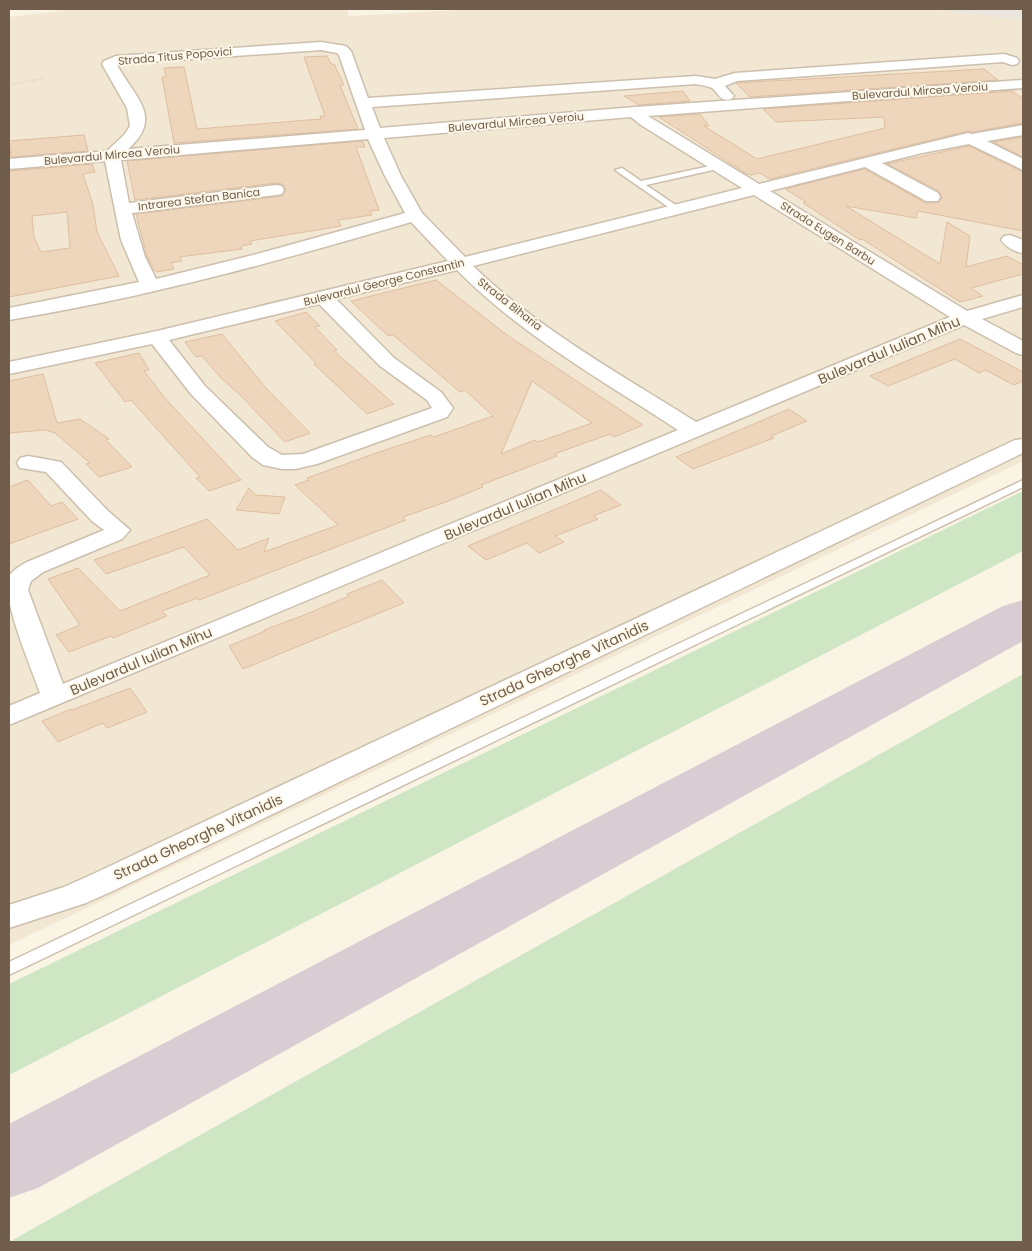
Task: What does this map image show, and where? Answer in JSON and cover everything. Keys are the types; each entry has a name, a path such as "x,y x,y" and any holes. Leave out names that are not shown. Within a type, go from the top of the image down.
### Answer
{"street":[{"name":"Strada Titus Popovici","path":"112,155 135,133 140,124 139,114 109,64 116,60 321,46 341,49"},
{"name":"Strada Biharia","path":"341,49 346,54 362,103 394,179 415,216 460,264 500,298 566,347 695,431"},
{"path":"362,103 696,80 716,84 735,77 1004,58 1020,62"},
{"path":"716,84 733,105"},
{"name":"Bulevardul Mircea Veroiu","path":"9,164 635,112 1023,84"},
{"name":"Strada Eugen Barbu","path":"635,112 646,122 965,318 1023,348"},
{"path":"758,190 968,138 1023,130"},
{"path":"968,138 1023,165"},
{"path":"112,155 122,209 141,270 150,286"},
{"path":"868,162 932,197"},
{"name":"Intrarea Stefan Banica","path":"122,209 276,190"},
{"name":"Bulevardul George Constantin","path":"9,368 157,337 758,190"},
{"path":"9,314 150,286 286,253 415,216"},
{"path":"157,337 198,390 270,460 295,462 308,459 440,413 444,408 434,396 387,362 323,297"},
{"name":"Bulevardul Iulian Mihu","path":"9,716 965,318 1023,301"},
{"name":"Strada Gheorghe Vitanidis","path":"9,917 75,895 104,882 1023,445"},
{"path":"28,463 53,467 100,516 118,530 114,534 35,567 24,573 17,582 16,590 55,697"}],"lane":[{"path":"639,184 719,166"},
{"path":"619,170 677,210"},
{"path":"9,969 1023,483"}],"path":[{"path":"9,85 45,78"}],"shaded area":[{"path":"74,9 347,9 349,16 477,9 932,9 1023,20 1023,461 9,945 9,17"},
{"path":"932,9 1023,9 1023,20"}],"green space":[{"path":"1023,491 1023,551 9,1075 9,984"},
{"path":"1023,674 1023,1242 9,1242"}],"building":[{"path":"327,56 331,64 334,64 344,85 340,85 358,129 174,143 162,77 166,77 164,68 184,67 197,129 321,119 320,116 325,116 304,57"},
{"path":"984,69 998,80 750,97 736,83"},
{"path":"683,91 690,101 639,105 624,96"},
{"path":"1012,91 1023,99 1023,123 972,132 968,131 770,179 760,173 751,175 745,173 659,117 700,114 709,126 704,126 757,159 885,128 884,117 776,122 763,109"},
{"path":"84,135 88,151 11,157 9,141"},
{"path":"1023,137 1023,157 993,142"},
{"path":"363,141 365,147 356,147 379,210 370,211 372,215 338,220 341,226 250,241 252,244 241,246 242,249 179,257 182,261 171,263 174,269 157,272 154,270 147,256 136,214 282,196 286,189 282,184 276,183 135,200 127,161"},
{"path":"969,146 1023,172 1023,231 918,211 916,218 846,206 940,264 947,222 970,236 966,267 1007,256 1023,265 1023,274 971,288 983,296 960,302 862,239 860,240 785,189 865,169 925,203 938,203 942,198 939,191 887,164"},
{"path":"92,164 95,172 83,174 93,205 97,232 119,276 9,297 9,171","holes":["67,212 70,248 41,252 34,237 32,216"]},
{"path":"436,280 507,335 643,425 614,437 610,434 554,454 557,456 481,485 483,487 443,503 403,517 406,520 199,600 198,598 162,611 167,616 113,638 111,636 69,652 56,635 80,625 48,579 78,568 120,611 210,575 184,547 106,574 94,560 207,519 238,550 269,538 264,552 338,525 295,485 309,480 307,478 379,452 431,435 434,437 493,416 465,390 460,392 393,335 388,336 351,301","holes":["532,381 592,423 538,442 535,440 501,454"]},
{"path":"306,312 320,326 315,327 337,350 334,351 394,404 367,414 314,364 316,363 275,321"},
{"path":"222,334 266,388 310,433 285,442 221,378 202,356 196,357 185,342"},
{"path":"960,339 1023,372 1023,381 1014,385 985,370 979,373 955,359 888,386 870,376"},
{"path":"139,353 149,370 144,371 164,397 241,480 209,491 196,478 200,477 131,400 125,402 95,363"},
{"path":"43,374 57,423 80,419 109,439 106,440 132,467 99,477 86,464 90,463 55,433 46,430 9,433 9,381"},
{"path":"789,409 807,421 771,436 774,438 693,469 676,457"},
{"path":"28,480 51,506 62,502 78,519 9,544 9,487"},
{"path":"249,488 256,495 285,497 279,514 236,510"},
{"path":"601,490 621,505 593,516 598,519 555,536 564,542 539,553 527,543 486,560 468,546"},
{"path":"382,580 404,603 243,669 229,646 349,596 347,594"},
{"path":"130,688 147,712 107,728 103,723 58,742 42,721 71,709"}],"taxiway":[{"path":"9,1163 1023,618"}]}
